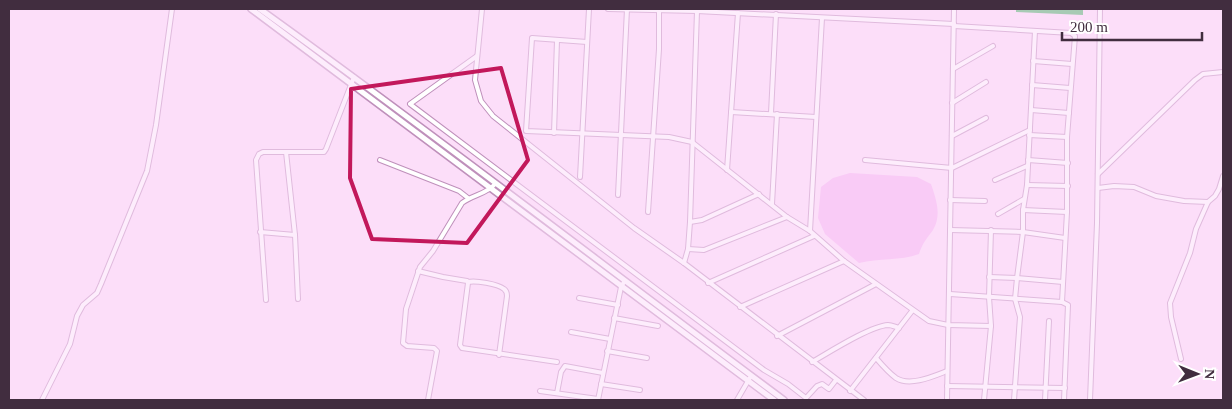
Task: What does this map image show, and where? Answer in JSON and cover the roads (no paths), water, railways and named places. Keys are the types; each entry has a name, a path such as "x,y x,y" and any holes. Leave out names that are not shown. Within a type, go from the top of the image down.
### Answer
{"street":[{"path":"42,400 70,344 77,316 83,305 97,293 102,284 147,171 156,125 172,9"},
{"path":"251,9 493,186 749,378 784,400"},
{"path":"260,9 354,77 493,186"},
{"path":"482,9 475,80 481,101 493,116 634,228 684,263 864,400"},
{"path":"580,177 589,9"},
{"path":"608,9 776,14 1073,34 1075,40 1067,137 1068,186 1062,302"},
{"path":"618,195 627,9"},
{"path":"947,400 954,9"},
{"path":"1090,400 1098,188 1100,9"},
{"path":"648,212 659,49 659,10"},
{"path":"684,263 688,249 690,222 697,11"},
{"path":"727,170 738,12"},
{"path":"771,113 776,14"},
{"path":"810,231 822,18"},
{"path":"1014,400 1020,317 1016,298 1017,278 1027,185 1035,31"},
{"path":"587,42 532,38 526,131 676,138 692,142 787,217 810,231 844,261 929,321 948,325 991,326"},
{"path":"554,133 557,40"},
{"path":"953,69 993,46"},
{"path":"477,56 410,104 756,364 806,398 817,386 822,384 829,388 836,380"},
{"path":"1033,61 1072,64"},
{"path":"1098,174 1195,80 1203,74 1223,72"},
{"path":"266,300 256,160 258,154 263,152 324,152 354,77"},
{"path":"952,103 986,82"},
{"path":"1032,85 1070,88"},
{"path":"1030,110 1069,113"},
{"path":"731,112 816,117"},
{"path":"772,204 777,114"},
{"path":"952,136 986,118"},
{"path":"865,160 952,168 1030,133 1067,137"},
{"path":"286,152 295,235 298,299"},
{"path":"380,160 459,191 468,198"},
{"path":"1028,160 1068,163"},
{"path":"995,180 1027,166"},
{"path":"1181,359 1170,317 1170,303 1190,253 1196,230 1208,202 1215,196 1223,176"},
{"path":"1027,185 1068,186"},
{"path":"428,400 437,351 434,348 407,346 403,343 406,309 420,267 433,251 454,213 468,198 493,186"},
{"path":"1098,188 1114,186 1134,187 1156,196 1184,201 1208,202"},
{"path":"690,222 702,220 759,194"},
{"path":"998,214 1024,199"},
{"path":"950,200 985,201"},
{"path":"1023,210 1067,212"},
{"path":"688,249 704,250 787,217"},
{"path":"950,230 1023,232 1065,238"},
{"path":"984,400 991,326 989,277 991,230"},
{"path":"260,232 295,235"},
{"path":"708,282 814,236"},
{"path":"740,307 844,261"},
{"path":"418,271 468,282 473,280 504,288 508,296 499,355"},
{"path":"989,277 1063,282"},
{"path":"468,282 460,345 462,348 499,355 557,362"},
{"path":"540,391 598,400 614,318 623,284"},
{"path":"778,336 876,284"},
{"path":"950,294 1062,302 1068,305 1064,400"},
{"path":"579,298 618,305"},
{"path":"850,391 912,310"},
{"path":"614,318 658,326"},
{"path":"1045,400 1049,321"},
{"path":"812,362 844,343 882,326 890,325 899,328"},
{"path":"572,332 610,339"},
{"path":"607,351 647,358"},
{"path":"876,358 899,380 912,381 930,378 947,371"},
{"path":"557,393 562,367 603,373"},
{"path":"737,400 749,378"},
{"path":"749,378 774,400"},
{"path":"601,384 640,390"},
{"path":"947,386 1064,388"}]}
